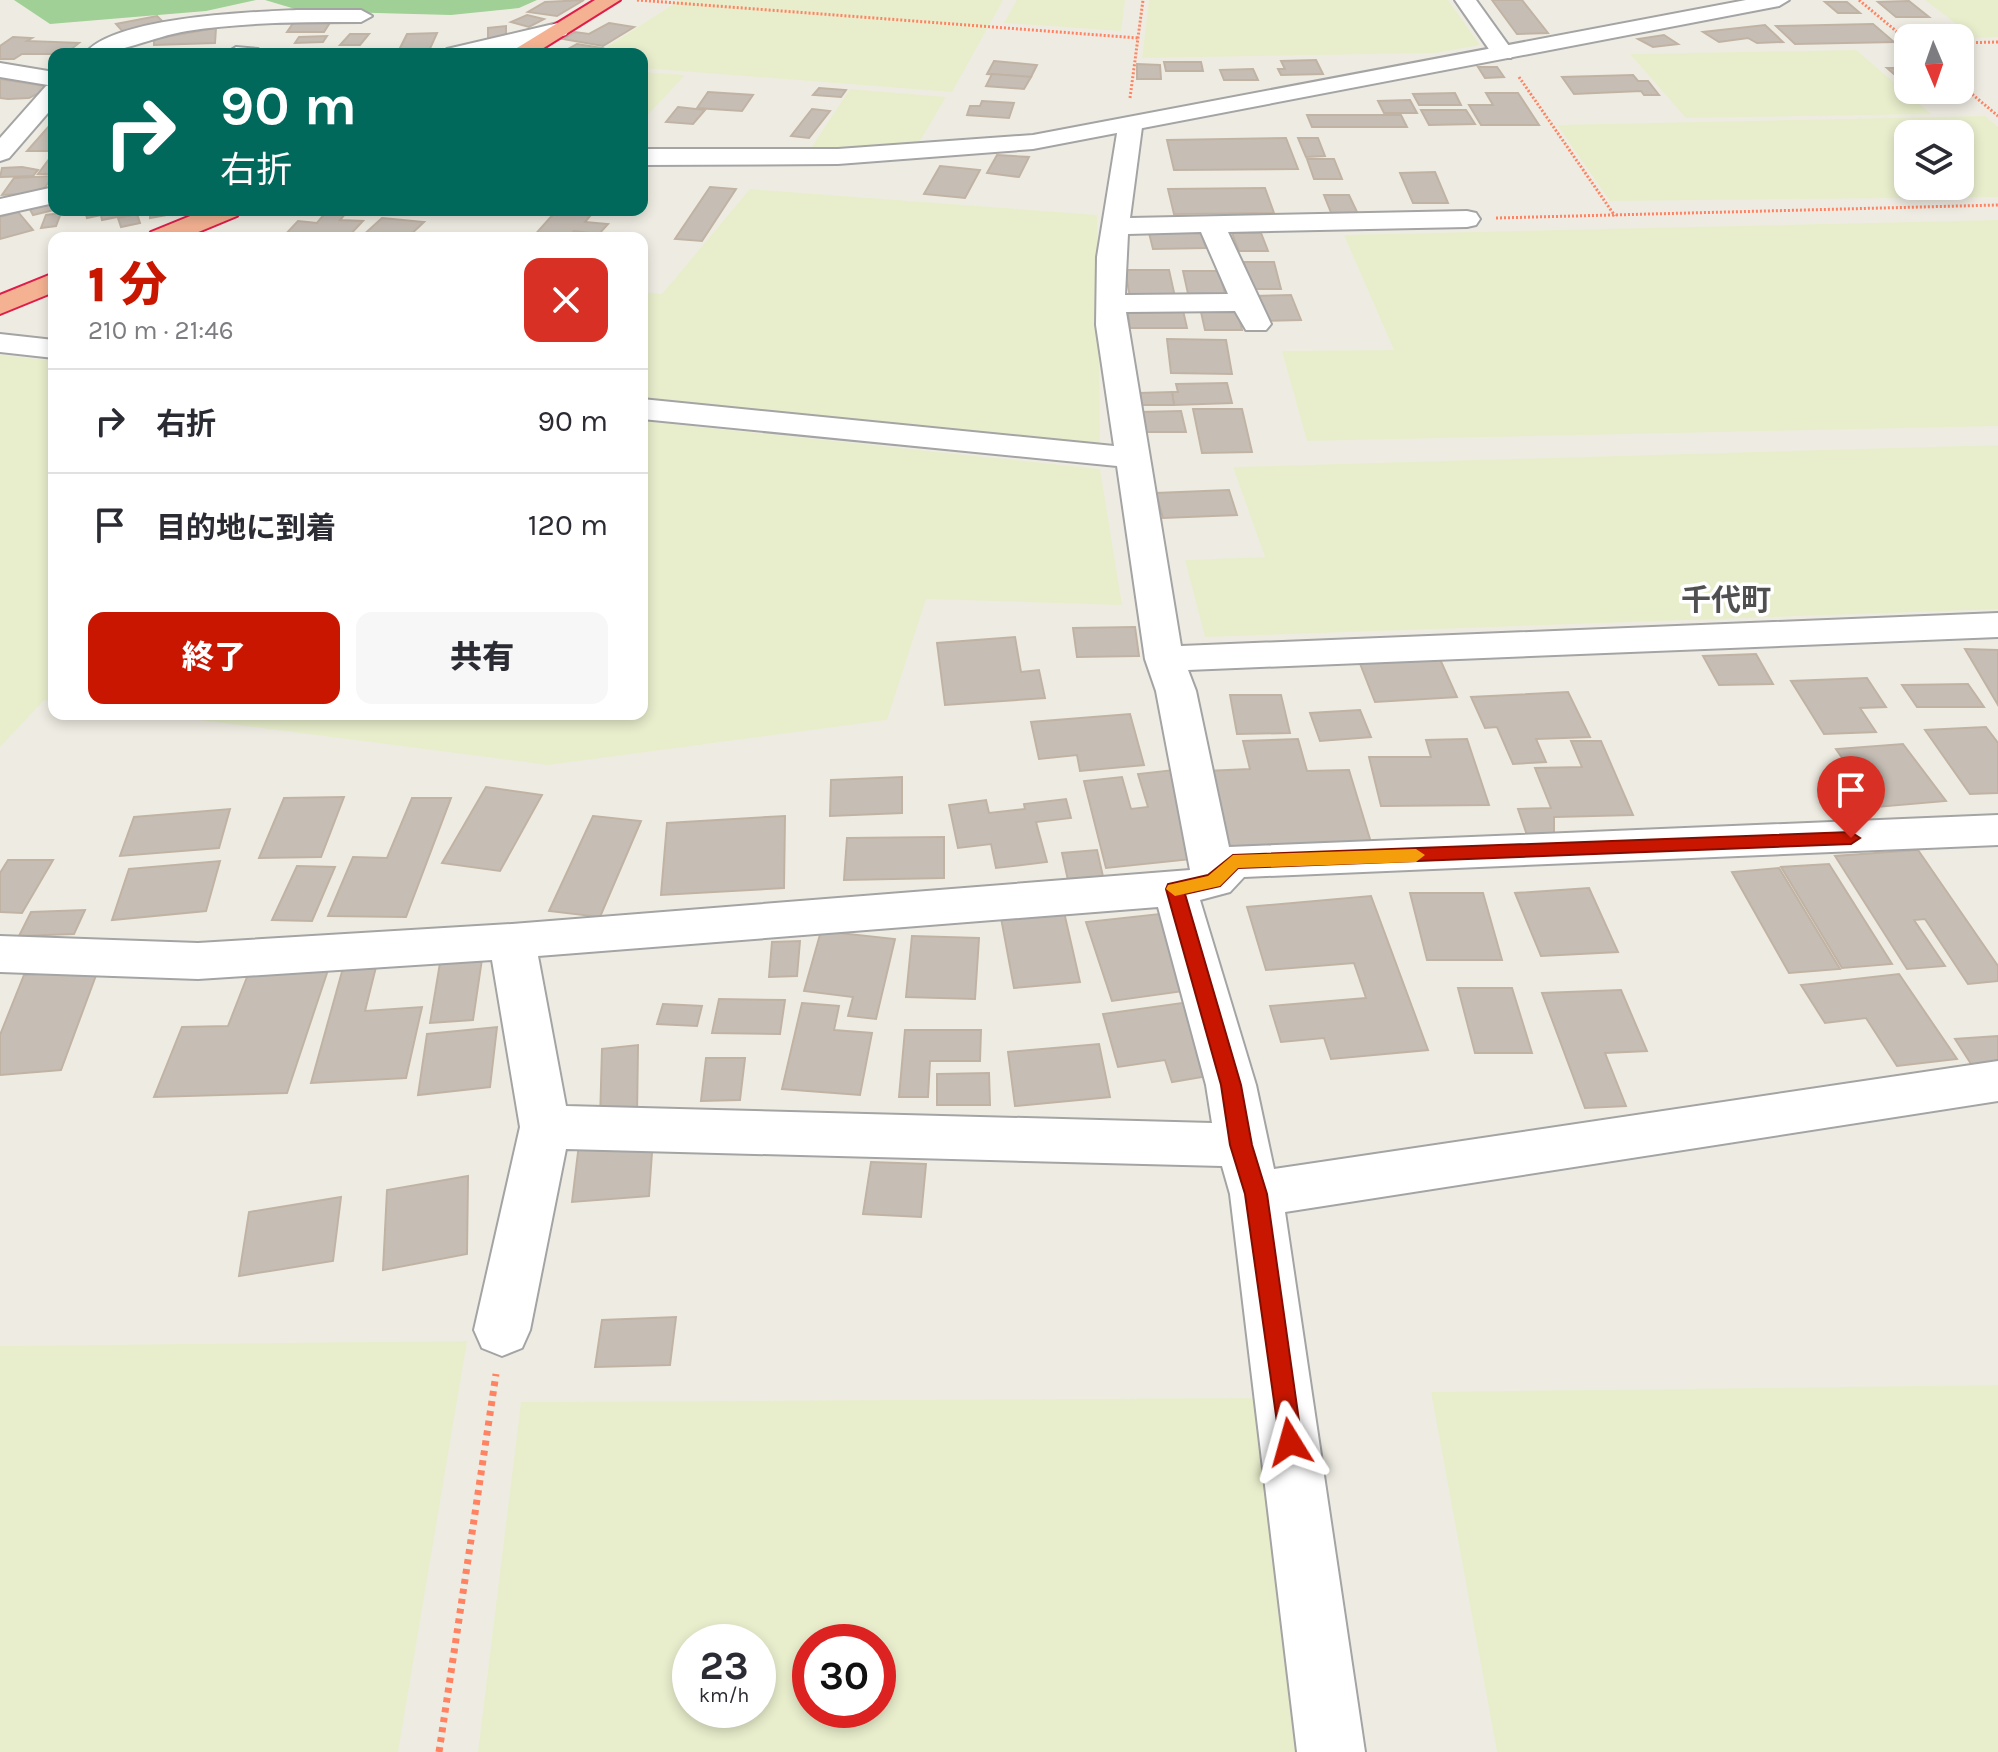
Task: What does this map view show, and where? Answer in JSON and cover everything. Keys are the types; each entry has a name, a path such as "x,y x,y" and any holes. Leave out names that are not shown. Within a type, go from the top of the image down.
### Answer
{"highway":[{"path":"528,48 610,0"},
{"path":"175,232 214,216"},
{"path":"0,305 48,285"}],"street":[{"path":"1465,0 1503,53"},
{"path":"648,157 739,161 946,152 1128,127 1763,1"},
{"path":"105,48 117,40 253,16 361,16"},
{"path":"492,48 558,30"},
{"path":"117,40 146,48"},
{"path":"0,70 48,78"},
{"path":"0,153 48,98"},
{"path":"1128,127 1111,257 1111,325 1164,659 1176,691 1194,885 1249,1170 1331,1752"},
{"path":"0,207 48,196"},
{"path":"1116,226 1467,219"},
{"path":"1211,224 1258,330"},
{"path":"1111,304 1246,302"},
{"path":"0,343 48,348"},
{"path":"648,410 1131,458"},
{"path":"1164,659 1998,625"},
{"path":"0,954 198,961 512,941 1194,885 1233,862 1998,830"},
{"path":"502,1330 545,1127 512,941"},
{"path":"545,1127 1249,1170 1998,1081"}],"path":[{"path":"632,0 1138,38"},
{"path":"1128,127 1143,0"},
{"path":"1859,0 1894,29"},
{"path":"1974,43 1998,42"},
{"path":"1503,53 1615,216"},
{"path":"1974,96 1998,116"},
{"path":"1467,219 1998,205"},
{"path":"439,1752 502,1330"}],"green space":[{"path":"14,0 256,0 206,11 50,24"},
{"path":"265,0 537,0 519,8 451,15 302,11"},
{"path":"680,0 1003,0 952,92 648,68 648,48 605,48"},
{"path":"1017,0 1125,0 1121,31 1004,23"},
{"path":"1149,0 1448,0 1480,45 1435,53 1142,58"},
{"path":"1925,0 1998,0 1998,37 1975,38 1974,24 1957,24"},
{"path":"1856,50 1894,82 1894,104 1919,104 1931,114 1686,118 1630,54"},
{"path":"648,72 685,75 648,115"},
{"path":"850,89 946,97 918,144 811,148"},
{"path":"1985,116 1998,127 1998,197 1974,197 1974,120 1894,120 1894,198 1610,201 1557,125"},
{"path":"750,189 1097,215 1100,448 648,398 648,293 662,294"},
{"path":"1998,220 1998,426 1307,441 1282,351 1394,350 1344,235"},
{"path":"0,355 48,360 48,700 44,700 0,747"},
{"path":"648,422 1100,469 1122,605 926,599 887,720 548,765 200,720 648,720"},
{"path":"1998,445 1998,609 1205,637 1185,560 1265,557 1233,467"},
{"path":"467,1341 398,1752 0,1752 0,1346"},
{"path":"1998,1385 1998,1752 1497,1752 1431,1392"},
{"path":"1261,1398 1315,1752 478,1752 521,1402"}],"building":[{"path":"584,0 557,16 528,12 545,2"},
{"path":"1492,0 1522,0 1548,33 1517,34"},
{"path":"1909,1 1929,17 1896,17 1878,2"},
{"path":"1825,2 1847,2 1860,13 1838,13"},
{"path":"527,15 544,19 529,27 511,22"},
{"path":"157,16 165,24 124,33 116,24"},
{"path":"333,18 324,32 287,32 296,19"},
{"path":"609,23 634,27 603,46 563,39 575,32 589,34"},
{"path":"1873,24 1894,42 1795,44 1776,26"},
{"path":"1765,25 1783,42 1757,43 1748,38 1719,42 1703,32"},
{"path":"506,26 506,38 488,40 488,28"},
{"path":"216,28 215,43 154,45 154,39"},
{"path":"437,33 430,48 400,48 407,34"},
{"path":"350,34 369,34 360,45 340,45"},
{"path":"1664,35 1678,44 1653,47 1638,39"},
{"path":"327,36 323,42 295,43 299,37"},
{"path":"13,37 32,38 27,41 79,43 73,48 48,48 48,54 22,54 14,59 0,59 0,46"},
{"path":"577,44 602,48 570,48"},
{"path":"1316,60 1323,74 1281,75 1278,69 1285,69 1281,61"},
{"path":"994,61 1037,65 1031,77 987,74"},
{"path":"1164,62 1201,62 1203,71 1166,71"},
{"path":"1137,64 1160,65 1161,79 1137,79"},
{"path":"1478,67 1497,67 1504,77 1485,78"},
{"path":"1253,69 1258,80 1224,80 1220,70"},
{"path":"992,74 1031,77 1024,89 986,86"},
{"path":"1633,75 1638,81 1648,81 1659,95 1644,95 1641,91 1574,94 1562,77"},
{"path":"0,79 48,87 29,98 0,98"},
{"path":"819,88 846,90 841,97 813,95"},
{"path":"708,92 753,95 742,111 697,108"},
{"path":"1455,93 1461,105 1419,105 1413,94"},
{"path":"1486,93 1518,93 1539,125 1481,125 1469,105 1493,105"},
{"path":"1410,100 1417,113 1384,113 1378,101"},
{"path":"982,101 1014,103 1009,118 967,115 970,106 980,106"},
{"path":"678,107 705,110 693,124 666,122"},
{"path":"812,109 830,111 809,138 791,136"},
{"path":"1421,110 1466,110 1475,124 1429,125"},
{"path":"1307,115 1401,115 1407,127 1312,127"},
{"path":"48,127 48,151 27,151"},
{"path":"1286,138 1298,169 1174,170 1167,140"},
{"path":"1298,138 1318,138 1325,156 1306,157"},
{"path":"997,155 1029,157 1019,177 987,173"},
{"path":"1307,159 1334,159 1342,179 1314,179"},
{"path":"48,161 48,174 38,174"},
{"path":"940,166 980,170 965,198 924,194"},
{"path":"2,168 38,170 33,176 0,177"},
{"path":"1435,172 1448,203 1413,203 1400,173"},
{"path":"48,176 48,183 41,193 2,195 14,178"},
{"path":"710,187 736,189 702,241 675,239"},
{"path":"1265,188 1274,213 1174,214 1168,189"},
{"path":"1324,195 1349,195 1358,214 1332,215"},
{"path":"48,199 48,211 33,215 27,204"},
{"path":"18,212 33,230 0,239 0,217"},
{"path":"46,215 60,216 56,226 41,228"},
{"path":"101,216 122,216 102,220"},
{"path":"138,216 140,223 121,227 118,218"},
{"path":"323,216 343,216 340,220 363,221 353,232 288,232 298,221 317,223"},
{"path":"552,216 590,216 585,222 608,224 601,232 537,232"},
{"path":"382,218 424,222 413,232 367,232"},
{"path":"1201,231 1206,248 1153,249 1149,233"},
{"path":"1232,233 1261,233 1268,251 1239,251"},
{"path":"1244,262 1274,262 1281,289 1249,289"},
{"path":"1125,270 1169,270 1175,297 1130,297"},
{"path":"1183,271 1219,271 1226,298 1189,298"},
{"path":"1291,295 1301,320 1264,321 1255,296"},
{"path":"1154,306 1182,306 1187,328 1130,328 1128,313 1155,312"},
{"path":"1201,312 1238,312 1242,330 1205,330"},
{"path":"1167,339 1226,340 1232,374 1171,373"},
{"path":"1227,383 1232,403 1174,405 1172,392 1178,392 1176,384"},
{"path":"1172,392 1174,405 1141,405 1139,393"},
{"path":"1193,409 1242,409 1252,452 1202,453"},
{"path":"1181,411 1186,432 1142,432 1139,412"},
{"path":"1229,490 1237,515 1163,518 1156,493"},
{"path":"1135,627 1139,656 1077,657 1073,628"},
{"path":"1015,637 1021,672 1039,670 1045,698 945,705 937,643"},
{"path":"1965,649 1998,650 1998,705"},
{"path":"1756,654 1773,684 1719,685 1703,656"},
{"path":"1439,657 1457,697 1375,702 1359,661"},
{"path":"1867,678 1886,707 1860,708 1876,732 1824,734 1791,681"},
{"path":"1968,684 1984,707 1917,707 1902,685"},
{"path":"1568,692 1590,737 1536,739 1546,762 1513,764 1497,727 1485,728 1471,697"},
{"path":"1230,695 1281,695 1290,733 1237,734"},
{"path":"1360,710 1371,737 1320,741 1310,713"},
{"path":"1130,714 1144,765 1080,771 1077,755 1039,759 1031,722"},
{"path":"1986,727 1998,743 1998,793 1970,794 1925,730"},
{"path":"1298,739 1307,771 1349,770 1373,849 1224,855 1206,771 1250,769 1243,741"},
{"path":"1467,739 1489,805 1381,806 1369,757 1431,757 1426,740"},
{"path":"1571,741 1601,741 1633,815 1554,817 1554,835 1527,835 1518,809 1551,808 1535,768 1582,767"},
{"path":"1903,744 1946,801 1876,807 1836,749"},
{"path":"1174,770 1202,858 1106,868 1084,781 1122,777 1131,809 1148,807 1138,774"},
{"path":"902,777 902,813 830,816 831,780"},
{"path":"486,787 542,795 500,871 442,863"},
{"path":"344,797 321,857 259,858 284,798"},
{"path":"412,798 451,798 406,917 328,916 353,857 387,858"},
{"path":"1066,799 1071,818 1036,822 1047,862 996,868 991,844 958,848 949,805 986,800 989,813 1025,809 1024,804"},
{"path":"230,809 219,848 120,856 134,817"},
{"path":"593,816 641,821 600,917 549,911"},
{"path":"785,816 784,888 661,895 667,823"},
{"path":"944,837 944,878 844,880 847,838"},
{"path":"1097,850 1104,881 1069,885 1062,853"},
{"path":"1918,850 1998,966 1998,981 1968,984 1925,919 1914,920 1945,966 1907,969 1835,856"},
{"path":"8,860 53,860 22,913 0,912 0,873"},
{"path":"220,861 206,911 112,920 129,869"},
{"path":"1829,864 1892,964 1842,968 1781,867"},
{"path":"297,866 335,867 312,921 272,920"},
{"path":"1779,868 1840,969 1789,973 1732,872"},
{"path":"1589,888 1618,952 1541,956 1515,893"},
{"path":"1410,893 1483,893 1502,960 1427,960"},
{"path":"1371,896 1428,1050 1331,1059 1324,1038 1281,1042 1270,1006 1366,998 1354,963 1266,970 1247,907"},
{"path":"85,910 74,934 19,936 31,912"},
{"path":"1064,912 1080,982 1014,988 1001,918"},
{"path":"1169,913 1191,990 1112,1001 1086,922"},
{"path":"821,931 895,939 876,1019 848,1016 853,997 804,991"},
{"path":"912,936 979,938 975,999 906,997"},
{"path":"800,941 797,976 769,977 772,942"},
{"path":"378,959 365,1011 422,1007 406,1078 311,1083 345,961"},
{"path":"482,959 473,1020 430,1023 440,963"},
{"path":"98,970 61,1070 0,1075 0,1035 24,975"},
{"path":"328,970 287,1093 154,1097 182,1027 228,1026 249,972"},
{"path":"1899,974 1957,1059 1897,1066 1866,1018 1825,1023 1801,985"},
{"path":"1458,988 1512,988 1532,1053 1475,1053"},
{"path":"1621,990 1647,1051 1605,1053 1626,1106 1585,1108 1542,993"},
{"path":"719,999 785,1000 780,1034 712,1033"},
{"path":"1189,1002 1214,1075 1172,1082 1165,1060 1118,1067 1103,1014"},
{"path":"802,1003 839,1006 834,1030 872,1033 860,1095 782,1089"},
{"path":"663,1004 702,1006 697,1026 657,1024"},
{"path":"497,1027 490,1087 418,1095 427,1034"},
{"path":"905,1030 981,1030 980,1061 930,1061 928,1097 899,1097"},
{"path":"1998,1036 1998,1065 1973,1067 1955,1039"},
{"path":"1099,1044 1110,1097 1015,1106 1008,1052"},
{"path":"638,1045 637,1116 600,1121 602,1049"},
{"path":"706,1058 745,1058 740,1100 701,1101"},
{"path":"989,1073 990,1105 937,1105 937,1074"},
{"path":"653,1138 649,1196 572,1202 579,1144"},
{"path":"871,1162 926,1164 921,1217 863,1214"},
{"path":"468,1176 467,1254 383,1270 387,1190"},
{"path":"341,1197 333,1261 239,1276 249,1212"},
{"path":"676,1317 670,1365 595,1367 602,1320"}],"slow traffic":[{"path":"1175,889 1214,881 1233,862 1416,855"}],"district":[{"name":"千代町","path":"1726,600"}],"route":[{"path":"1290,1442 1256,1194 1241,1145 1231,1085 1175,889 1214,881 1233,862 1851,838"}]}
